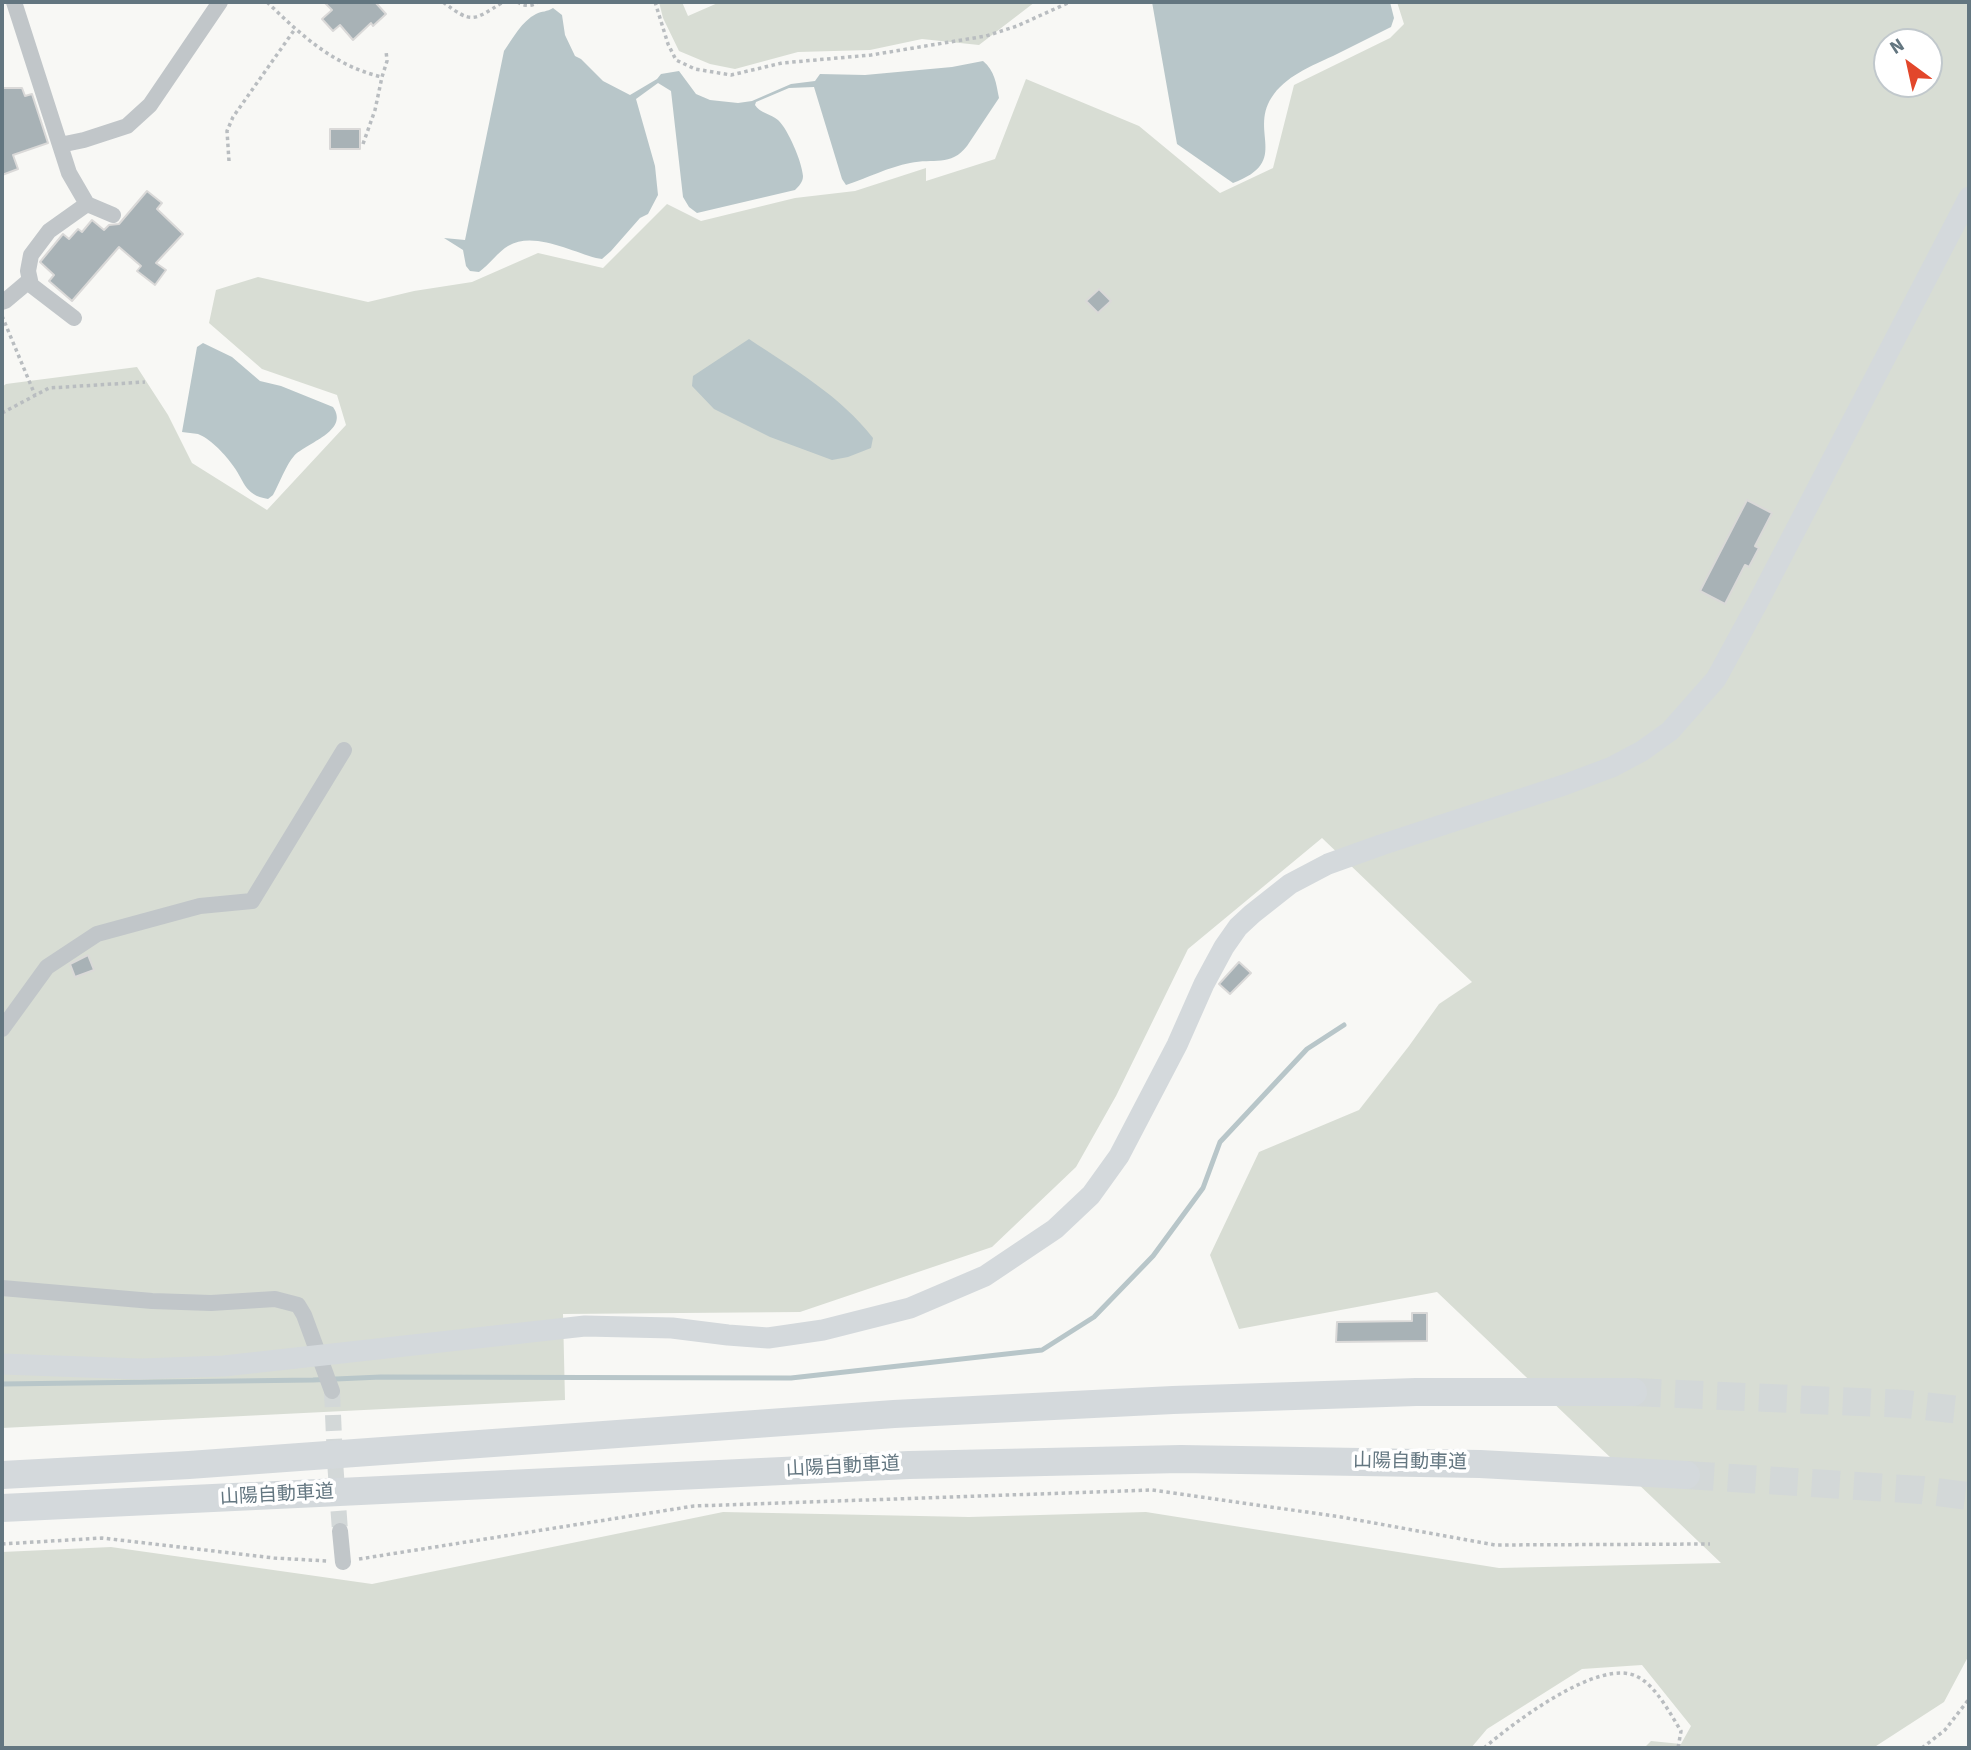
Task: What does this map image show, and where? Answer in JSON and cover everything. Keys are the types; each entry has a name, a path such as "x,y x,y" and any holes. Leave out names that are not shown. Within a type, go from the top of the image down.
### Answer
{"highway":[{"name":"山陽自動車道","path":"2,1475 203,1464 881,1415 1076,1405 1416,1392 1633,1392"},
{"name":"山陽自動車道","path":"2,1508 909,1465 1236,1460 1480,1464 1686,1475"}],"street":[{"path":"14,2 69,173 87,204 113,215"},
{"path":"60,145 127,126 150,104 220,2"},
{"path":"2,1364 140,1369 224,1366 584,1326 672,1328 768,1338 823,1331 910,1308 985,1276 1055,1228 1091,1195 1119,1156 1177,1045 1204,984 1238,927 1252,914 1290,884 1328,864 1612,767 1642,751 1670,731 1716,679 1969,197"},
{"path":"74,318 31,285 28,271 31,255 49,231 87,204"},
{"path":"2,302 30,280"},
{"path":"2,1029 47,967 97,934 200,906 252,901 344,750"},
{"path":"2,1288 152,1301 211,1303 275,1299 298,1305 332,1391"},
{"path":"340,1531 343,1562"}],"path":[{"path":"267,2 295,29 341,63 366,74 382,77"},
{"path":"443,2 457,13 470,18 479,17 503,2"},
{"path":"517,2 531,6 538,2"},
{"path":"655,2 676,60 695,69 730,75 782,63 871,55 986,36 1017,26 1070,2"},
{"path":"229,161 228,131 233,117 295,29"},
{"path":"363,144 387,61 386,50"},
{"path":"2,315 35,395"},
{"path":"2,413 49,388 145,382"},
{"path":"2,1544 102,1538 274,1558 343,1562 694,1506 1152,1490 1341,1517 1495,1545 1710,1544"},
{"path":"1484,1748 1533,1709 1591,1679 1607,1674 1630,1673 1641,1678 1662,1701 1675,1721 1681,1731 1678,1748"},
{"path":"1922,1748 1945,1730 1969,1699"}],"shaded area":[{"path":"659,2 682,2 688,16 720,2 1035,2 979,45 922,39 870,50 798,52 735,69 710,64 679,51 663,18"},
{"path":"1152,2 1390,2 1394,18 1391,27 1303,70 1280,87 1267,108 1264,120 1266,144 1261,165 1251,174 1233,183 1177,144"},
{"path":"1397,2 1969,2 1969,1655 1944,1702 1873,1748 1644,1748 1651,1741 1681,1744 1691,1726 1642,1665 1582,1669 1487,1729 1471,1748 2,1748 2,1552 111,1547 372,1584 723,1512 969,1517 1146,1512 1499,1568 1721,1563 1437,1292 1239,1329 1210,1255 1259,1152 1359,1110 1439,1004 1472,982 1322,838 1188,949 1116,1096 1076,1167 992,1247 800,1312 563,1314 565,1400 2,1428 2,387 6,384 137,367 168,415 192,463 267,510 346,425 337,395 262,369 209,323 216,290 258,277 368,302 414,291 472,282 538,253 603,268 667,204 701,221 795,198 855,191 926,168 926,181 995,159 1026,79 1139,126 1220,193 1273,168 1294,85 1390,38 1404,24"},
{"path":"553,8 562,15 565,35 575,56 603,81 630,95 661,74 679,71 696,94 710,100 738,103 752,101 791,84 815,81 820,74 865,75 952,67 983,61 993,73 999,98 967,146 955,157 902,165 846,185 814,87 789,88 756,102 755,105 778,120 786,131 800,163 803,176 800,184 795,190 697,213 683,197 671,91 658,83 636,99 655,166 658,195 648,214 640,218 611,251 602,259 540,241 518,242 505,248 479,272 470,271 466,266 463,250 444,238 465,240 504,51 526,21"},
{"path":"749,339 815,384 846,409 873,438 871,448 832,460 770,437 714,409 692,386 693,376"},
{"path":"203,343 232,357 260,381 281,386 333,407 337,415 331,430 294,456 273,495 268,499 254,494 245,486 236,469 211,442 198,434 182,432 197,347"}],"building":[{"path":"324,2 375,2 386,14 373,26 371,23 353,40 340,25 333,31 322,19 332,10"},
{"path":"2,88 22,88 25,96 32,94 48,143 13,155 18,169 2,175"},
{"path":"330,129 360,129 360,149 330,149"},
{"path":"147,191 162,203 157,209 183,234 156,263 166,270 155,285 137,271 141,266 119,247 72,301 49,281 54,275 40,262 63,234 69,239 78,229 82,232 92,220 104,230 109,225 119,224"},
{"path":"1099,289 1111,301 1098,313 1086,301"},
{"path":"1747,500 1772,513 1755,546 1759,548 1749,567 1745,565 1725,604 1700,591"},
{"path":"88,955 94,970 75,977 70,964"},
{"path":"1239,962 1251,973 1230,994 1219,984"},
{"path":"1412,1313 1427,1313 1427,1341 1336,1342 1337,1322 1412,1321"}],"waterway":[{"path":"2,1384 381,1377 791,1378 1042,1350 1094,1317 1153,1256 1203,1188 1220,1142 1307,1049 1344,1025"}],"tunnel":[{"path":"332,1391 340,1531"},
{"path":"1633,1392 1905,1404 1969,1411"},
{"path":"1686,1475 1921,1490 1969,1496"}]}
